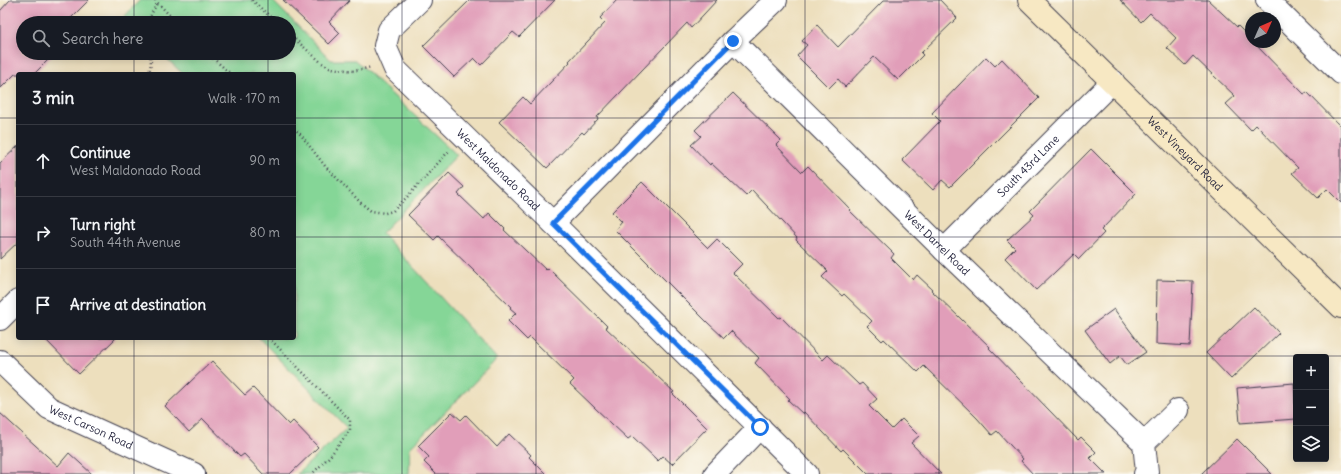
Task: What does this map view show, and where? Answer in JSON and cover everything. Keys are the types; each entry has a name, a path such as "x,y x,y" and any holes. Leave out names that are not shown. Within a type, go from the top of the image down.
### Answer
{"street":[{"path":"388,54 390,30 420,0"},
{"path":"553,223 733,41 776,0"},
{"name":"West Vineyard Road","path":"1030,0 1341,307"},
{"path":"1267,0 1341,73"},
{"name":"West Darrel Road","path":"733,41 944,250 1144,442"},
{"name":"West Maldonado Road","path":"388,54 395,69 807,474"},
{"name":"South 43rd Lane","path":"944,250 1113,81"},
{"path":"0,319 16,303"},
{"name":"West Carson Road","path":"0,361 49,408 194,474"},
{"path":"1145,474 1147,472 1144,442 1178,410"},
{"path":"715,474 760,427"}],"path":[{"path":"252,0 269,16"},
{"path":"150,16 156,1 170,16"},
{"path":"296,40 322,63 331,68 354,71 388,54"},
{"path":"149,72 151,60"},
{"path":"216,60 229,72"},
{"path":"296,130 325,166 362,203 371,211 385,213 393,211 463,136"},
{"path":"271,340 350,420 350,430 330,456 312,474"}],"green space":[{"path":"140,0 272,0 288,16 125,16"},
{"path":"296,24 331,60 355,60 457,155 382,233 497,359 410,448 409,474 297,474 347,428 261,340 296,340 296,72 181,72 168,60 296,60"}],"building":[{"path":"10,0 89,0 73,16 16,16 16,60 48,60 36,72 16,72 16,74 0,89 0,11"},
{"path":"283,0 350,0 329,22 340,33 329,44"},
{"path":"470,0 555,0 519,37 513,32 481,65 474,58 454,77 423,46"},
{"path":"617,0 717,0 691,28 687,23 597,117 598,119 584,134 582,132 547,168 499,122 523,97 530,104 605,23 600,18"},
{"path":"884,0 940,0 957,18 921,53 923,55 898,80 874,57 845,87 838,79 829,88 797,56 807,45 802,41 817,25 838,47"},
{"path":"1120,0 1208,0 1237,27 1238,26 1245,33 1245,48 1259,48 1304,94 1307,92 1341,127 1341,203 1327,189 1318,198 1292,173 1298,168 1256,125 1251,130 1226,104 1235,96 1193,56 1185,65 1167,48 1176,38 1150,13 1141,22"},
{"path":"986,57 995,66 1002,59 1039,98 950,187 942,180 933,190 902,160 940,121 932,113"},
{"path":"733,93 781,140 776,145 802,172 808,166 851,210 850,211 894,254 891,258 913,280 917,275 932,289 931,290 990,347 989,348 1078,440 1081,437 1096,452 1090,458 1106,474 1033,474 1021,461 1023,459 997,431 992,435 977,418 924,366 918,372 884,339 882,341 867,326 872,321 844,294 842,296 822,277 828,271 796,240 797,238 752,190 746,196 711,163 710,165 691,145 701,136 695,130"},
{"path":"16,148 16,244 0,259 0,163"},
{"path":"1091,149 1136,194 1101,230 1104,233 1079,259 1074,254 1036,290 1005,258 1015,248 1007,240 1034,215 1030,211"},
{"path":"449,173 464,187 458,194 484,219 489,213 505,229 504,230 546,270 548,268 607,326 605,327 674,392 672,393 707,428 672,464 663,456 658,461 632,436 628,439 595,408 570,384 574,380 530,337 527,340 508,321 516,313 510,308 511,307 438,236 434,240 408,215"},
{"path":"642,182 708,248 717,239 742,264 733,273 779,318 781,317 823,360 828,355 859,385 862,383 877,399 869,406 892,429 902,419 919,436 911,443 941,474 868,474 843,449 841,451 804,412 803,414 788,400 790,399 755,363 759,358 731,331 724,338 708,323 615,230 622,222 612,212"},
{"path":"1157,280 1193,281 1190,346 1156,344"},
{"path":"1254,307 1279,333 1231,379 1206,353"},
{"path":"1114,309 1146,352 1127,365 1120,356 1110,364 1085,330"},
{"path":"46,340 114,340 79,374"},
{"path":"212,361 245,395 253,388 289,425 293,421 318,447 290,474 263,474 244,454 240,457 203,419 189,432 165,406"},
{"path":"1293,383 1293,419 1240,423 1237,388"},
{"path":"452,412 461,420 466,415 497,447 509,434 531,455 529,457 546,474 436,474 424,462 429,457 418,446"},
{"path":"0,413 58,466 69,453 92,474 0,474"},
{"path":"1237,439 1272,474 1201,474"}],"route":[{"path":"733,41 553,223 760,427"}]}
